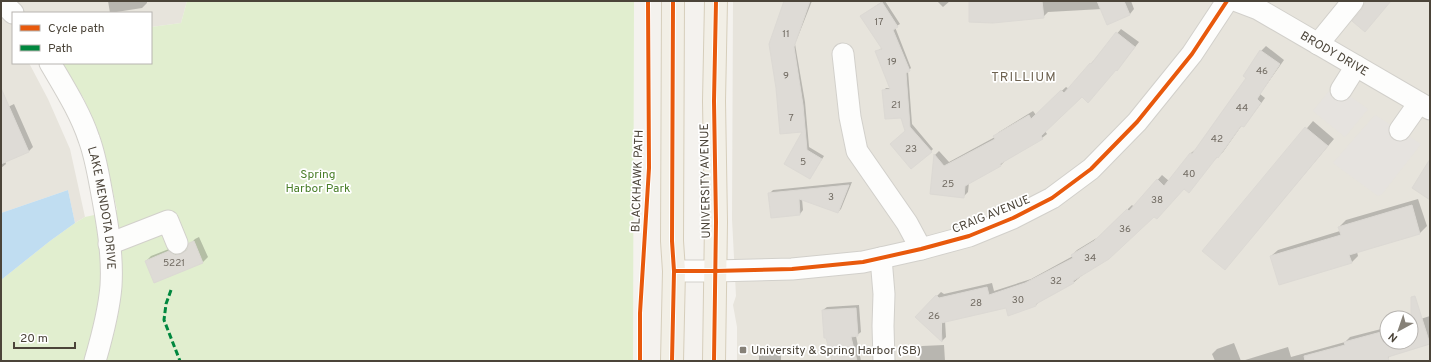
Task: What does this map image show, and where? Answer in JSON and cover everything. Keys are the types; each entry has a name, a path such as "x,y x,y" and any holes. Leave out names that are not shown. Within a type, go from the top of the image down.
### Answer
{"main road":[{"path":"672,361 674,271 672,241 673,1"},
{"name":"UNIVERSITY AVENUE","path":"714,361 716,222 714,101 716,1"}],"street":[{"name":"CRAIG AVENUE","path":"674,271 715,272 813,268 863,262 969,236 1014,218 1052,198 1091,169 1137,122 1192,54 1226,1"},
{"name":"BRODY DRIVE","path":"1237,1 1258,8 1425,106"},
{"path":"1318,44 1353,1"},
{"path":"843,54 850,117 857,151 907,223 921,249"},
{"name":"LAKE MENDOTA DRIVE","path":"51,64 74,104 89,139 102,195 109,244 111,287 103,335 95,361"},
{"path":"1341,90 1356,66"},
{"path":"1400,130 1425,106"},
{"path":"109,244 168,221 177,243"},
{"path":"881,258 884,294 884,361"}],"shaded area":[{"path":"1,1 187,1 181,23 152,27 152,12 12,12 12,64 30,64 48,99 70,149 85,217 75,223 68,190 1,213"},
{"path":"733,1 1430,1 1430,361 737,361 737,327 733,305 736,296 732,219"},
{"path":"1334,85 1368,109 1345,137 1313,111"},
{"path":"1375,115 1421,144 1382,194 1378,196 1333,163"}],"green space":[{"name":"Spring Harbor Park","path":"187,1 634,1 633,361 1,361 1,280 75,223 85,217 117,210 103,147 84,99 63,64 152,64 152,27 181,23"}],"water":[{"path":"68,190 75,223 1,280 1,213"}],"building":[{"path":"784,1 810,1 794,47 803,105 807,150 822,159 810,179 784,164 802,132 780,134 776,88 769,44"},
{"path":"969,1 1042,1 1044,18 993,23 969,22"},
{"path":"1097,1 1124,1 1130,15 1107,25"},
{"path":"1366,1 1391,1 1365,32 1352,21 1362,9"},
{"path":"882,2 898,27 893,30 910,71 906,73 910,127 932,152 911,169 890,144 905,131 901,118 885,119 882,90 890,89 875,51 882,49 860,16"},
{"path":"1116,32 1135,47 1117,71 1116,70 1088,103 1082,97 1041,136 1043,139 1000,164 1001,166 965,186 964,198 930,194 934,154 944,166 995,139 993,136 1029,115 1031,119 1061,90 1064,93 1090,63 1091,64"},
{"path":"1260,50 1280,64 1257,99 1261,103 1244,127 1241,126 1218,158 1217,157 1189,193 1184,189 1157,219 1154,217 1109,259 1073,281 1074,283 1036,304 1036,306 1008,316 1006,308 941,323 942,342 915,317 936,295 939,298 987,287 989,295 1025,283 1073,258 1071,255 1094,241 1127,209 1129,211 1157,179 1164,186 1190,153 1192,154 1246,78 1243,76"},
{"path":"1,88 29,152 1,164"},
{"path":"1305,127 1328,146 1225,270 1202,251"},
{"path":"1430,159 1430,200 1412,188"},
{"path":"849,185 838,213 799,199 800,215 771,218 768,193"},
{"path":"1412,205 1420,234 1349,255 1352,263 1279,285 1270,256 1341,235 1338,227"},
{"path":"194,241 203,263 154,283 145,261 169,251 175,255 181,254 187,250 189,243"},
{"path":"1415,296 1430,344 1419,347 1419,310 1411,310 1411,297"},
{"path":"856,308 858,336 851,337 857,361 832,361 826,338 824,338 822,310"},
{"path":"1379,333 1379,350 1411,350 1388,357 1389,361 1305,361 1304,356 1345,345 1344,342"}],"marked path":[{"path":"171,290 166,304 164,320 180,361"}],"cycle path":[{"name":"BLACKHAWK PATH","path":"640,361 640,313 649,168 648,1"},
{"path":"672,361 674,271 672,241 673,1"},
{"path":"714,361 716,222 714,101 716,1"},
{"path":"674,271 792,269 863,262 969,236 1013,218 1052,198 1091,169 1137,122 1192,54 1227,1"}],"place":[{"name":"University & Spring Harbor (SB)","path":"743,350"}],"district":[{"name":"TRILLIUM","path":"1024,76"}]}
